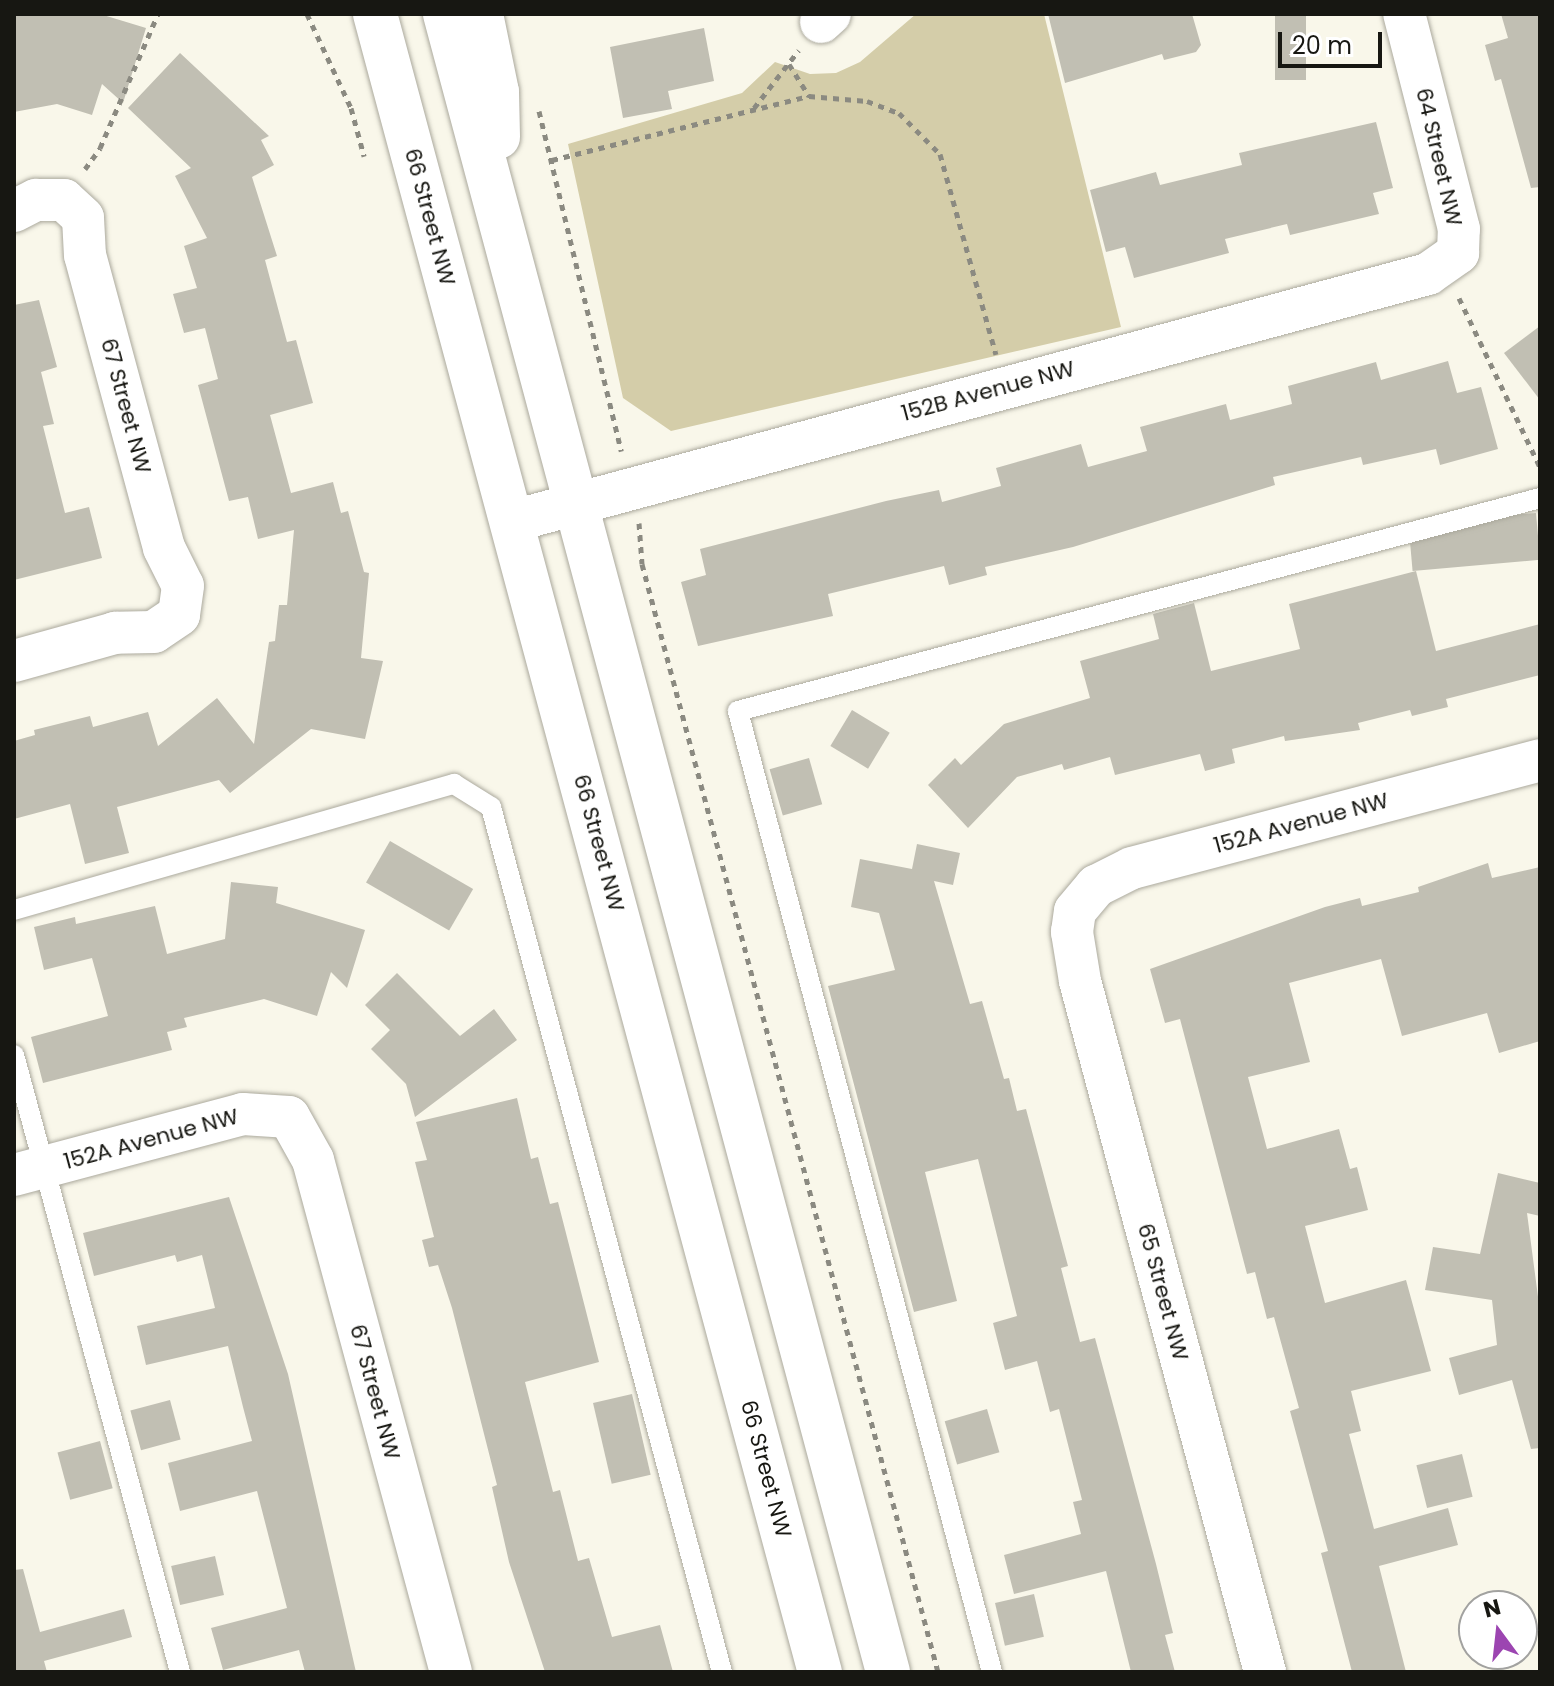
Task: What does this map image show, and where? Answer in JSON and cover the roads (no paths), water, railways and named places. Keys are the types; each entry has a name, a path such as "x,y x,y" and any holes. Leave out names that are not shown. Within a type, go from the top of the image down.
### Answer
{"main road":[{"path":"363,14 387,57"},
{"name":"66 Street NW","path":"375,14 820,1672"},
{"path":"445,14 888,1672"},
{"path":"481,14 497,92 499,216"}],"street":[{"name":"64 Street NW","path":"1404,14 1454,202 1451,259"},
{"name":"67 Street NW","path":"14,211 36,200 64,200 83,218 85,255 164,548 183,586 179,615 154,632 115,633 14,661"},
{"name":"152B Avenue NW","path":"513,521 1428,274 1451,259"},
{"name":"152A Avenue NW","path":"1075,911 1096,886 1132,868 1540,760"},
{"name":"65 Street NW","path":"1075,911 1072,932 1080,981 1265,1672"},
{"name":"152A Avenue NW","path":"29,1171 243,1114 289,1117"},
{"name":"67 Street NW","path":"289,1117 313,1160 451,1672"}],"lane":[{"path":"992,1672 738,711 1540,498"},
{"path":"14,910 454,784 491,807 722,1672"},
{"path":"14,1055 29,1171 180,1672"}]}
